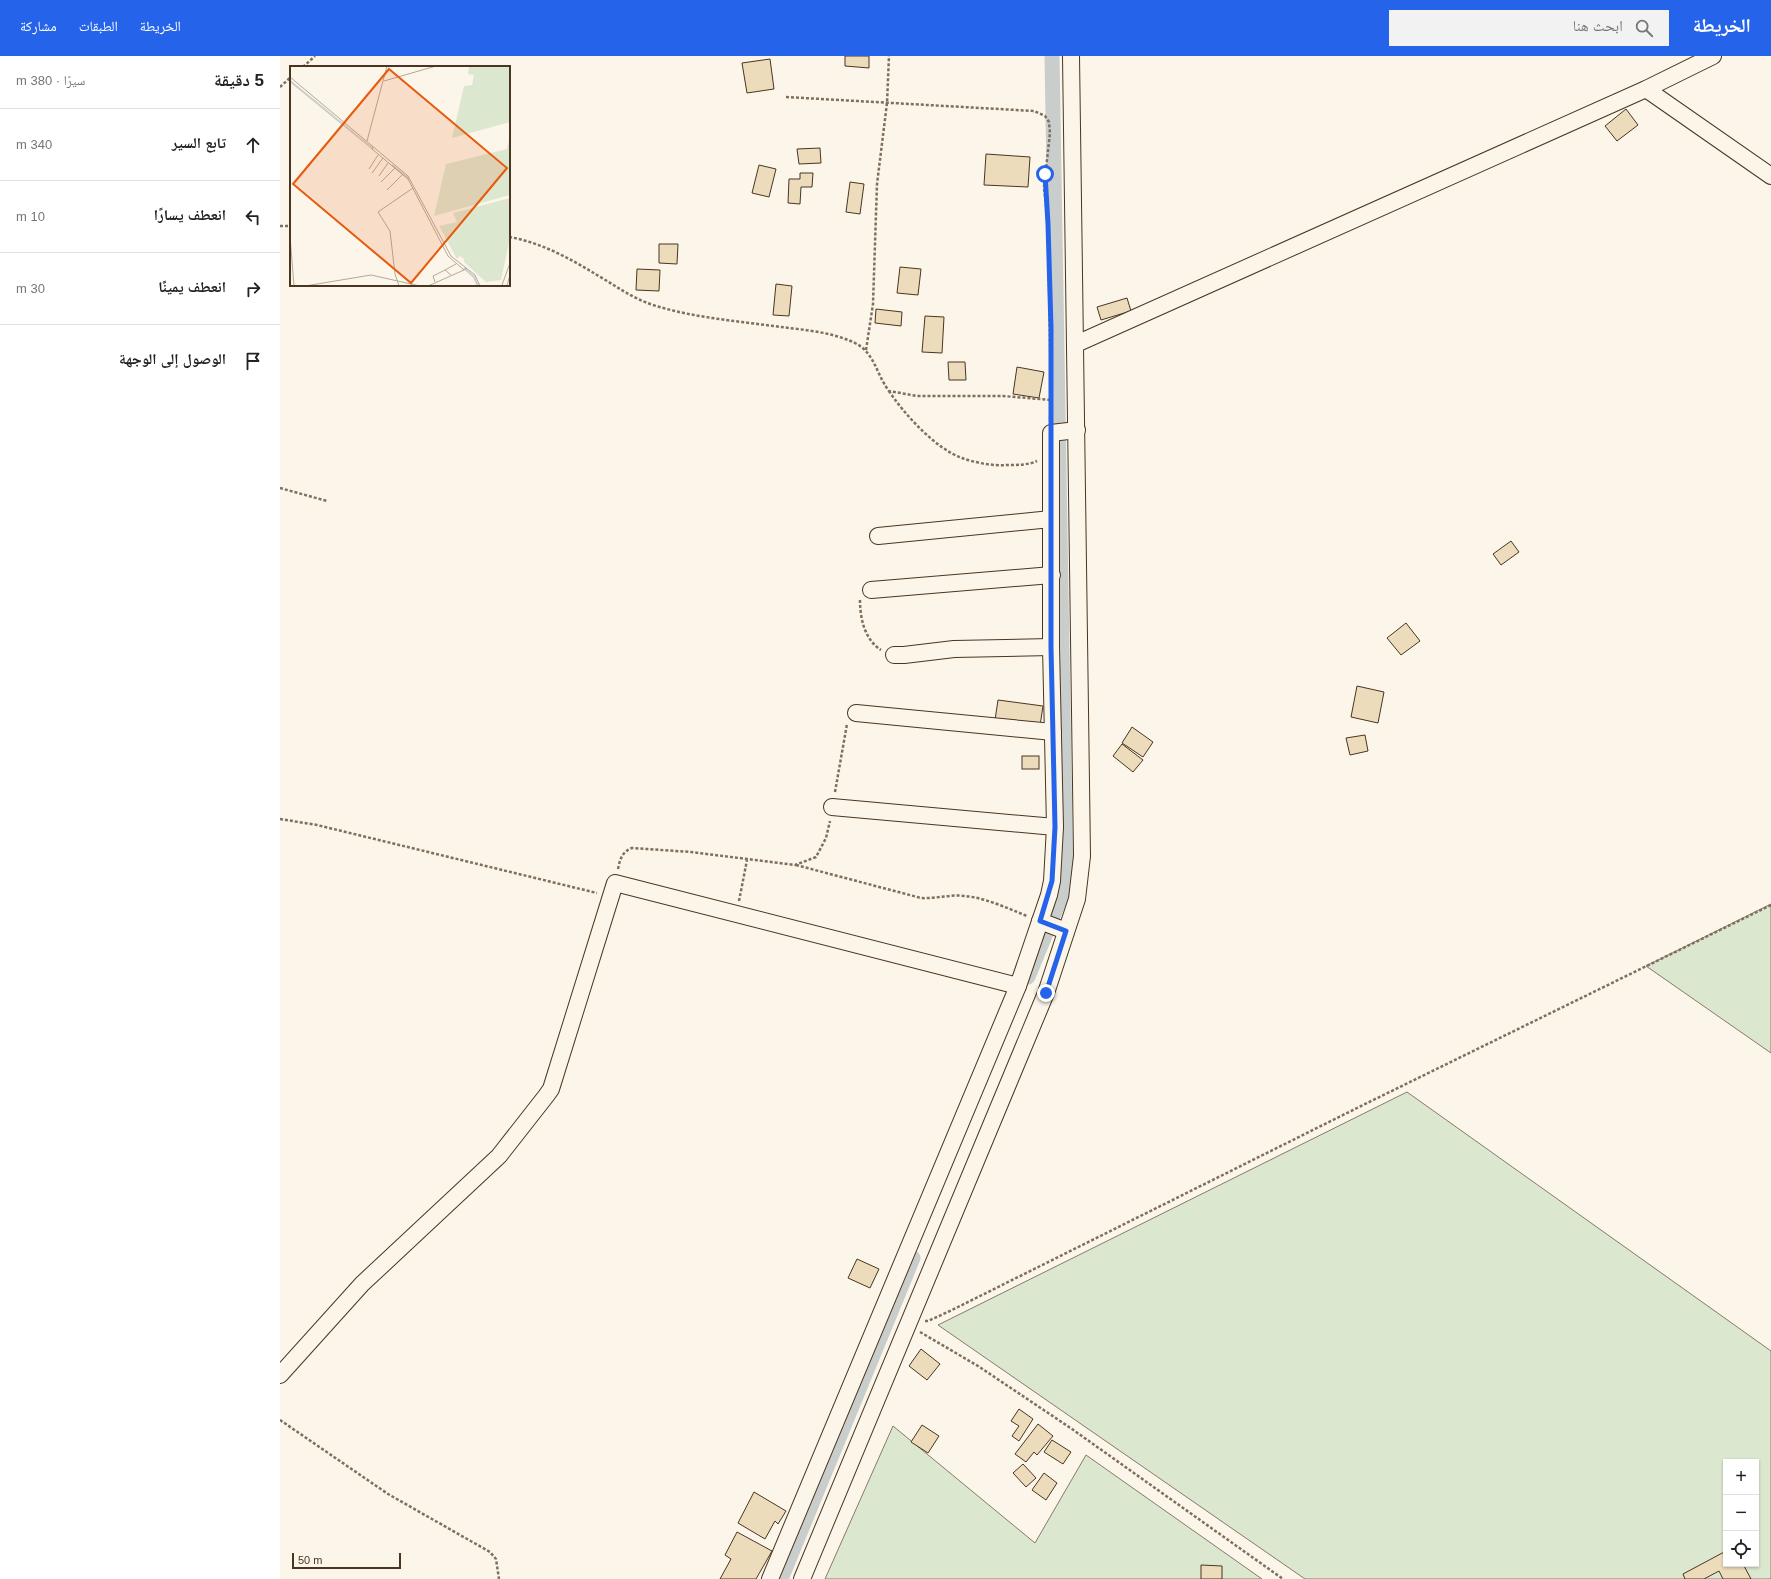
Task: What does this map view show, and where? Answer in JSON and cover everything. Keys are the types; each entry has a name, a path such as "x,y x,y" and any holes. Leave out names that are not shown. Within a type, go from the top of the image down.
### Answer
{"street":[{"path":"802,1579 1046,993 1064,931 1077,899 1082,856 1063,432 1076,344 1072,56"},
{"path":"1076,344 1646,89 1713,56"},
{"path":"1646,89 1771,176"},
{"path":"770,1579 1018,986 1042,922 1052,881 1055,827 1051,647 1051,454 1063,432"},
{"path":"878,536 1051,518"},
{"path":"871,590 1052,575"},
{"path":"894,655 954,649 1051,647"},
{"path":"856,713 1053,732"},
{"path":"832,807 1055,827"},
{"path":"280,1375 362,1284 499,1156 551,1089 585,984 612,890 736,913 1018,986"},
{"path":"1042,922 1064,931"}],"path":[{"path":"304,66 315,56"},
{"path":"866,350 873,304 878,184 887,103 889,56"},
{"path":"280,87 290,78"},
{"path":"786,98 1034,111 1045,116 1049,122 1050,133 1044,187 1048,224 1051,400 1063,432"},
{"path":"510,237 527,241 555,253 597,275 626,293 652,305 713,318 812,331 855,343 866,350 873,360 883,383 898,406 915,423 940,444 963,458 1001,465 1030,464 1051,454"},
{"path":"889,391 917,396 1003,396 1051,400"},
{"path":"280,488 327,501"},
{"path":"871,590 864,592 860,601 861,618 868,638 875,646 894,655"},
{"path":"795,865 816,857 826,838 847,724 850,717 856,713"},
{"path":"280,819 318,825 612,890 621,856 627,850 632,848 691,852 795,865 921,898 933,899 964,896 986,900 1042,922"},
{"path":"736,913 747,860"},
{"path":"907,1325 928,1321 1771,905"},
{"path":"907,1325 927,1335 1072,1429 1283,1579"},
{"path":"280,1420 388,1494 490,1552 496,1559 499,1579"}],"green space":[{"path":"1771,904 1771,1053 1646,966"},
{"path":"1407,1092 1771,1351 1771,1579 1305,1579 938,1325"},
{"path":"893,1426 1035,1543 1086,1455 1262,1579 825,1579"}],"building":[{"path":"845,56 869,56 869,68 845,66"},
{"path":"770,59 774,89 747,93 742,63"},
{"path":"1626,109 1638,125 1617,141 1605,126"},
{"path":"820,148 821,163 799,164 797,149"},
{"path":"986,154 1030,157 1028,187 984,185"},
{"path":"759,165 776,169 769,197 752,193"},
{"path":"800,173 813,173 812,187 801,187 800,204 788,203 789,179 800,179"},
{"path":"850,182 864,184 860,214 846,212"},
{"path":"659,244 678,244 677,264 659,263"},
{"path":"900,267 921,269 918,295 897,293"},
{"path":"637,269 660,270 659,291 636,290"},
{"path":"776,284 792,286 789,316 773,315"},
{"path":"1127,298 1131,311 1101,320 1097,307"},
{"path":"876,309 902,312 901,326 875,323"},
{"path":"925,316 944,317 942,353 922,352"},
{"path":"948,362 965,362 966,380 949,380"},
{"path":"1017,367 1044,372 1039,398 1013,394"},
{"path":"1511,541 1519,552 1501,565 1493,554"},
{"path":"1406,623 1420,641 1401,655 1387,638"},
{"path":"1357,686 1384,692 1378,723 1351,717"},
{"path":"998,700 1043,706 1040,726 995,720"},
{"path":"1132,727 1153,742 1143,757 1122,743"},
{"path":"1365,735 1368,751 1350,755 1346,738"},
{"path":"1122,744 1143,760 1133,772 1113,756"},
{"path":"1022,756 1039,756 1039,769 1022,769"},
{"path":"857,1259 879,1269 870,1288 848,1278"},
{"path":"921,1349 940,1364 927,1380 909,1366"},
{"path":"1019,1409 1033,1419 1019,1441 1012,1436 1019,1426 1011,1421"},
{"path":"1038,1424 1053,1436 1037,1455 1034,1452 1026,1462 1015,1454"},
{"path":"922,1425 939,1436 928,1453 911,1442"},
{"path":"1052,1440 1071,1452 1063,1464 1044,1452"},
{"path":"1023,1464 1036,1478 1026,1487 1013,1473"},
{"path":"1044,1473 1057,1483 1046,1500 1032,1490"},
{"path":"754,1492 786,1511 778,1524 775,1521 765,1539 738,1523"},
{"path":"737,1532 772,1551 756,1579 720,1579 731,1559 725,1555"},
{"path":"1723,1553 1723,1567 1745,1567 1751,1579 1723,1579 1719,1571 1704,1579 1685,1579 1683,1574"},
{"path":"1201,1565 1222,1566 1222,1579 1201,1579"}],"waterway":[{"path":"1028,977 1066,885 1052,56"},
{"path":"781,1579 913,1258"}],"route":[{"path":"1045,174 1044,187 1048,224 1051,328 1051,647 1055,827 1052,881 1040,921 1066,931 1046,993"}]}
